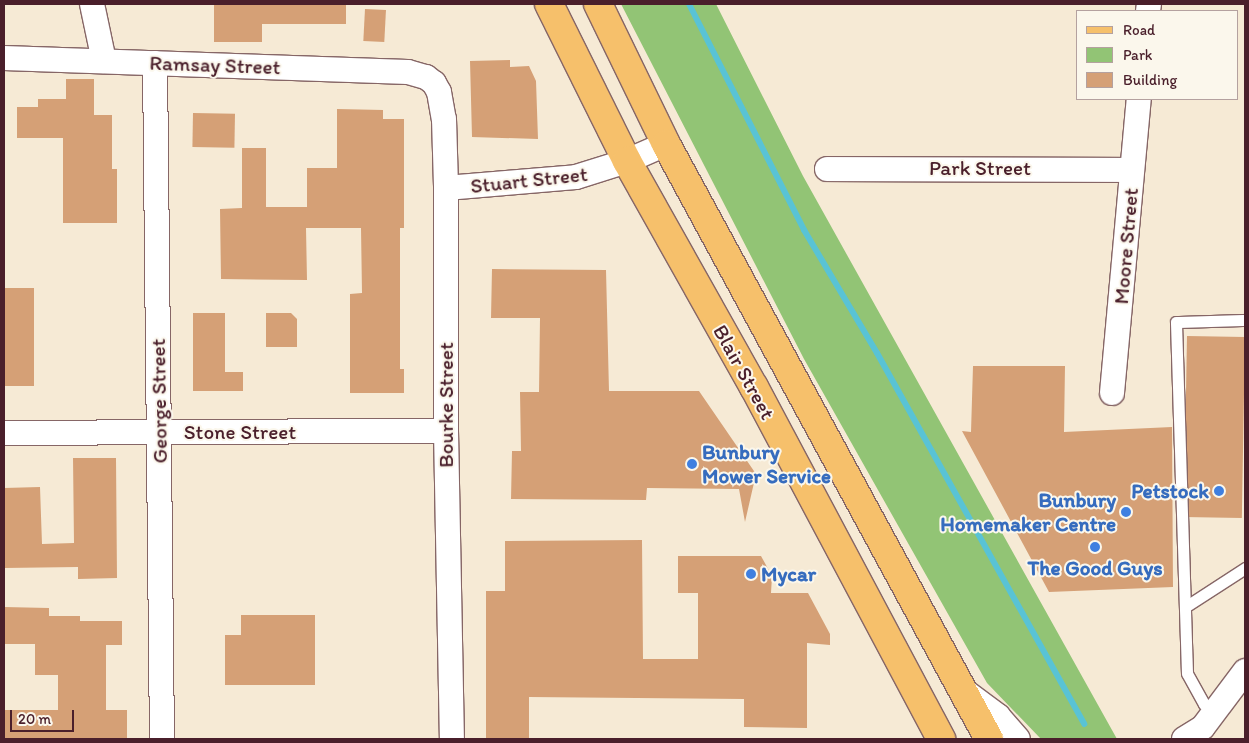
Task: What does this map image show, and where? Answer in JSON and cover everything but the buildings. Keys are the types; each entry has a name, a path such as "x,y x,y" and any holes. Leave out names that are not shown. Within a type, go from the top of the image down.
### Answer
{"main road":[{"name":"Blair Street","path":"549,4 627,162 754,387 941,739"},
{"name":"Blair Street","path":"598,4 666,144 989,739"}],"street":[{"path":"92,4 104,61"},
{"name":"Ramsay Street","path":"4,58 408,72 426,77"},
{"name":"George Street","path":"155,63 162,739"},
{"name":"Bourke Street","path":"426,77 439,92 442,102 446,188 446,431 452,739"},
{"name":"Moore Street","path":"1112,393 1139,100"},
{"name":"Stuart Street","path":"446,188 560,180 627,162 666,144"},
{"name":"Park Street","path":"827,169 1132,170"},
{"name":"Stone Street","path":"4,433 446,431"},
{"path":"1184,739 1203,727 1216,713 1245,671"},
{"path":"962,689 998,716 1018,739"}],"lane":[{"path":"1216,713 1204,704 1188,673 1176,322 1245,320"},
{"path":"1185,607 1245,568"}],"green space":[{"path":"621,4 716,4 803,176 1117,739 1041,739 987,683 804,359"}],"waterway":[{"path":"689,4 804,230 877,353 1084,724"}],"place":[{"name":"Bunbury Mower Service","path":"692,464"},
{"name":"Petstock","path":"1219,491"},
{"name":"Bunbury Homemaker Centre","path":"1126,512"},
{"name":"The Good Guys","path":"1095,547"},
{"name":"Mycar","path":"751,574"}]}
